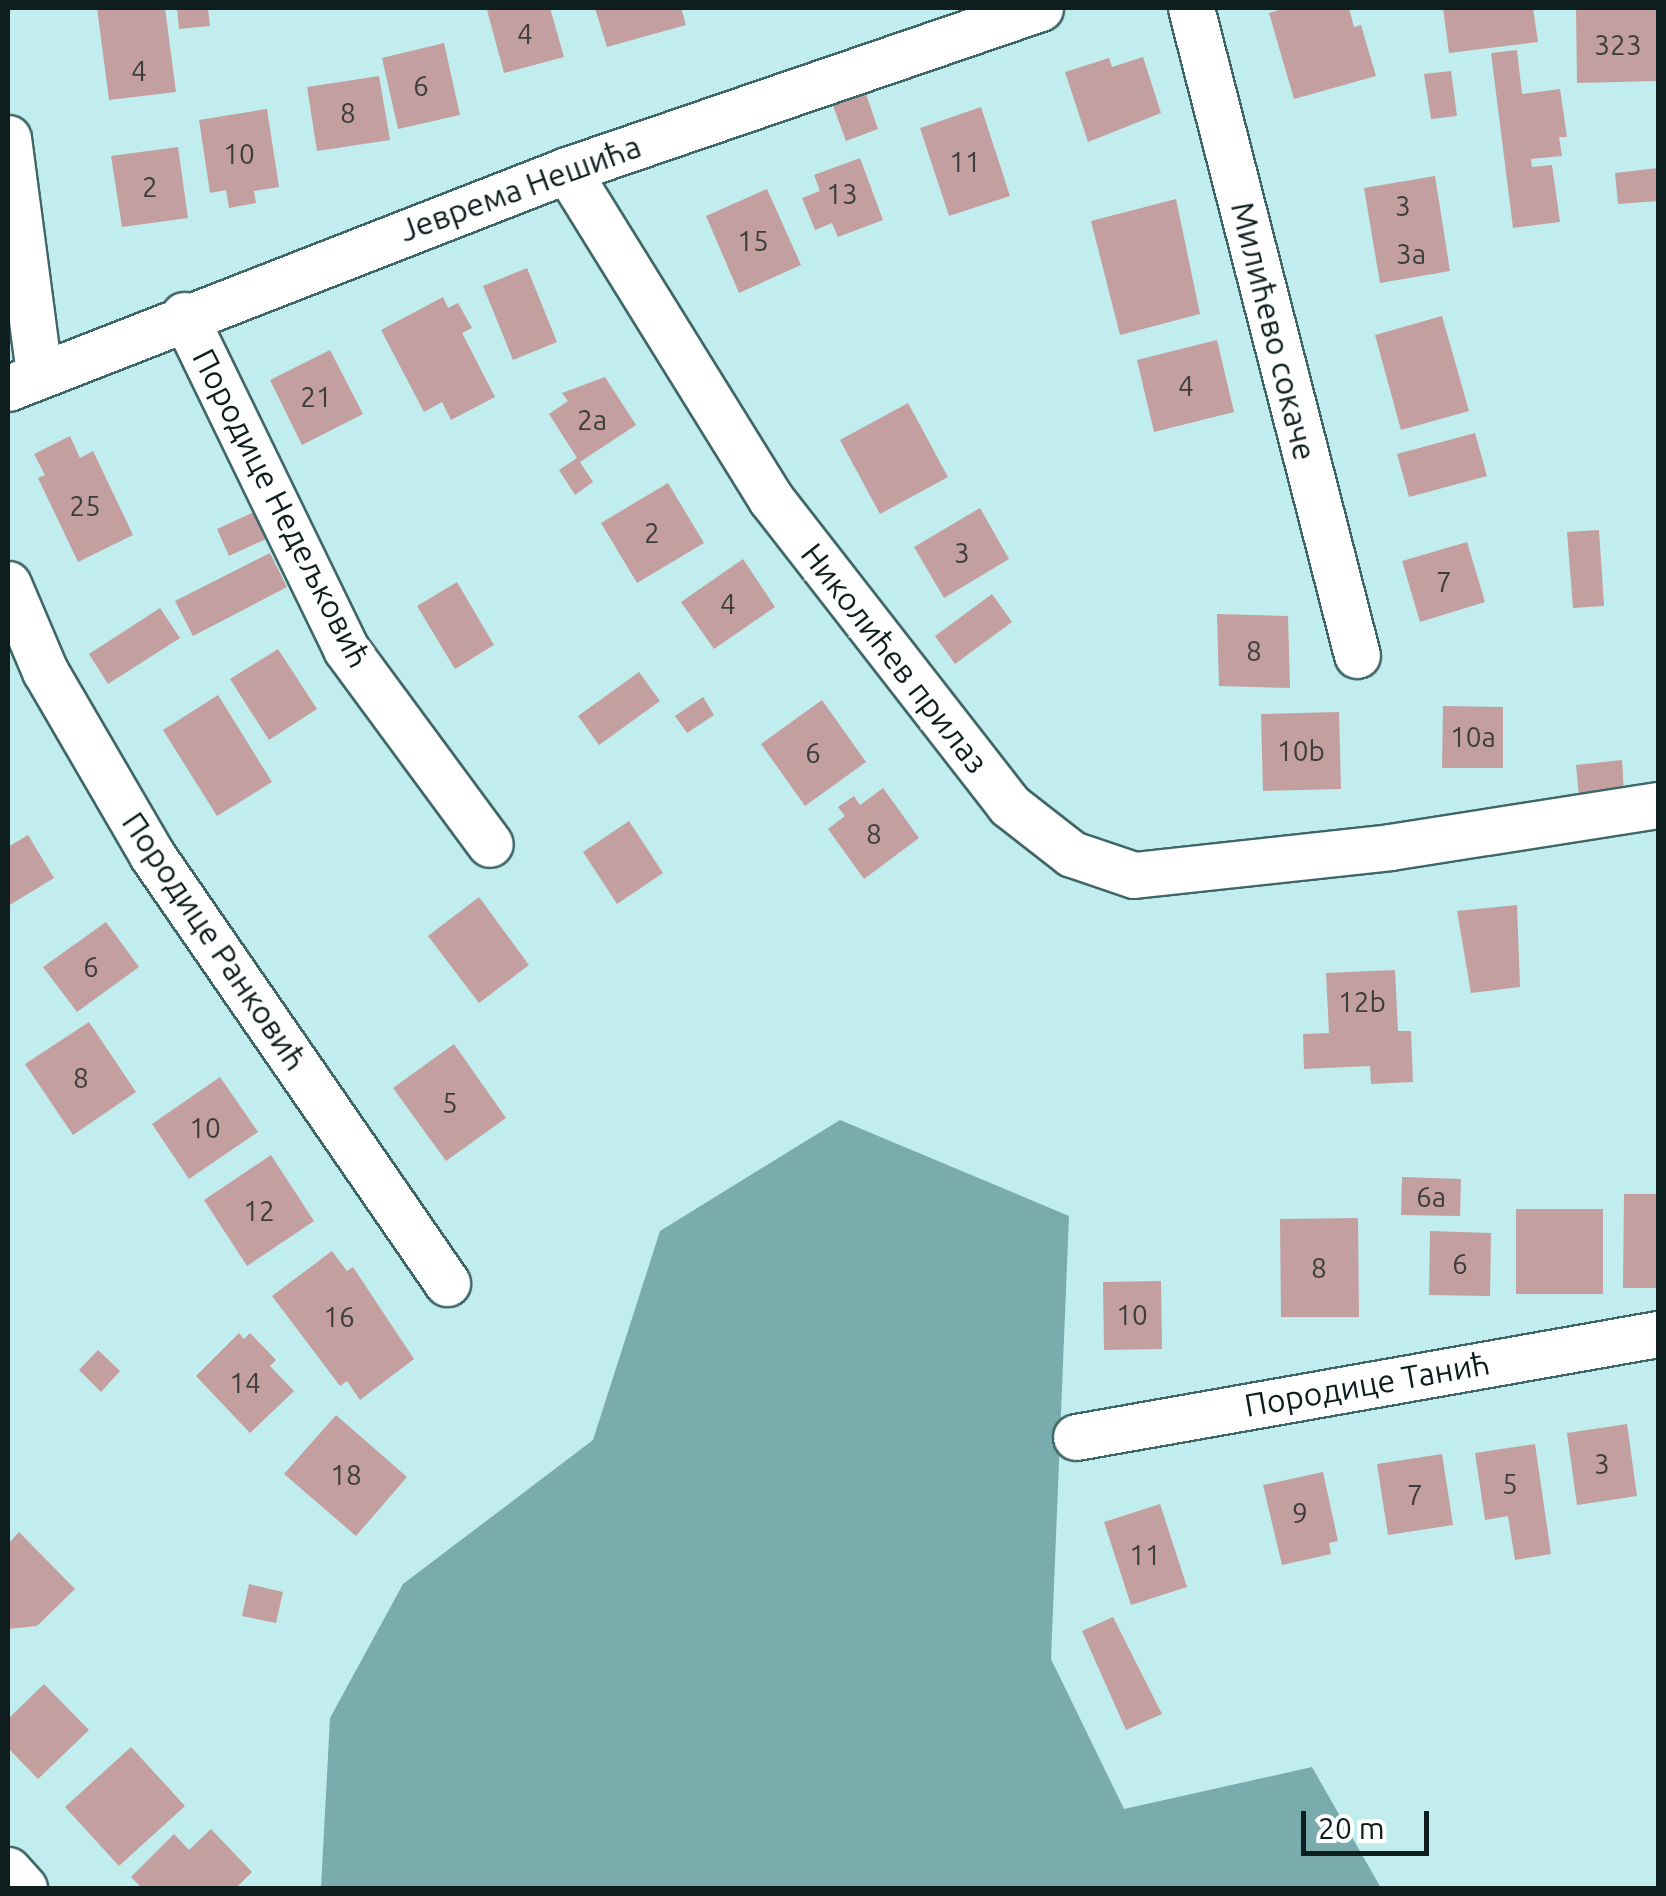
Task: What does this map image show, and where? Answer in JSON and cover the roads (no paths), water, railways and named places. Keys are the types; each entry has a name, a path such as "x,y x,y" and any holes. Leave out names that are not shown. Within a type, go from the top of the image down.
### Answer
{"street":[{"name":"Јеврема Нешића","path":"24,381 184,315 567,170 877,58 1040,8"},
{"name":"Милићево сокаче","path":"1191,8 1357,654"},
{"path":"8,138 24,381"},
{"name":"Николићев прилаз","path":"567,170 772,499 1009,805 1072,854 1134,875 1390,847 1658,805"},
{"name":"Породице Недељковић","path":"184,315 346,649 490,844"},
{"name":"Породице Ранковић","path":"8,584 45,671 152,855 447,1282"},
{"name":"Породице Танић","path":"1076,1437 1658,1334"},
{"path":"8,1870 24,1888"}]}
